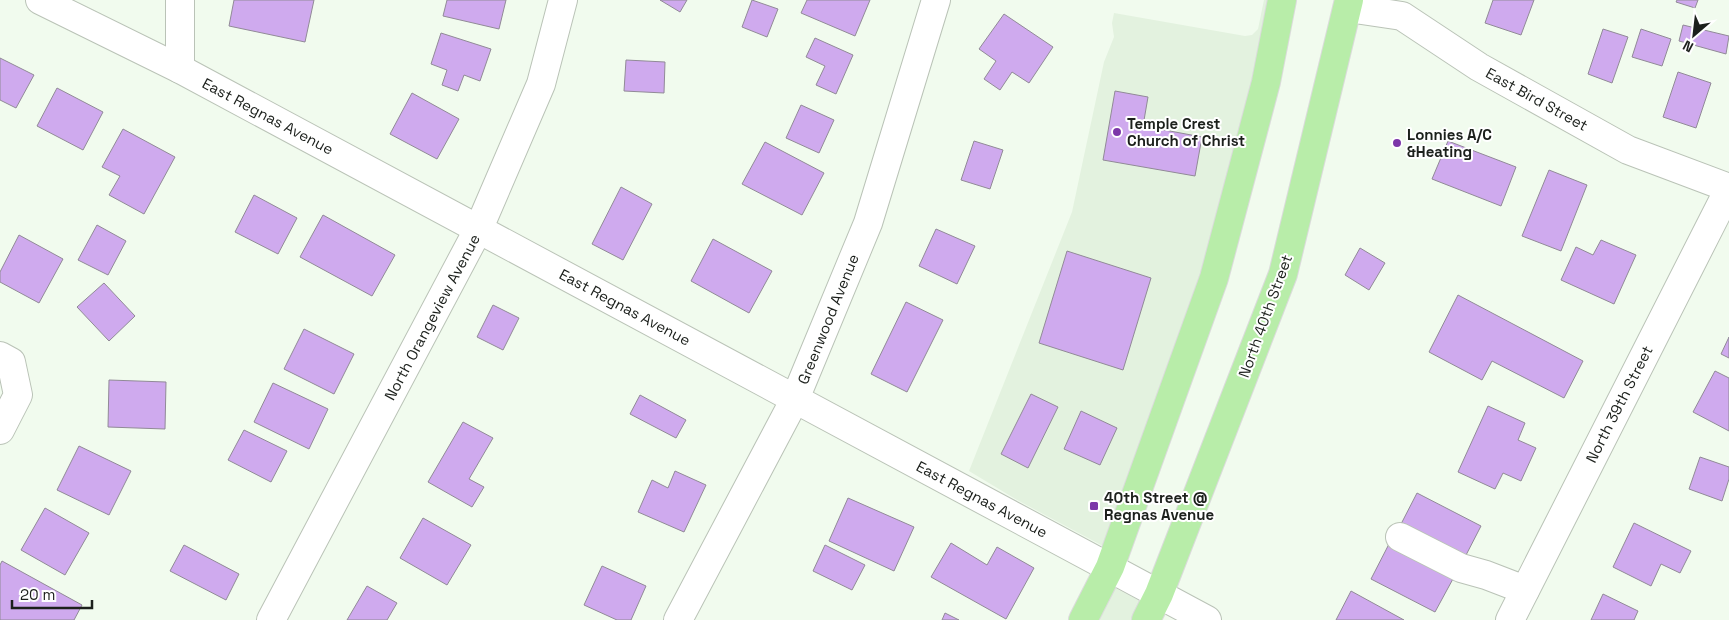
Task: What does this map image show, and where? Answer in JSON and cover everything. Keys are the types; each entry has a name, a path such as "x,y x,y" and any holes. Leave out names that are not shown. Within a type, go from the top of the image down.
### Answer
{"main road":[{"path":"1083,620 1110,567 1212,284 1266,82 1282,0"},
{"name":"North 40th Street","path":"1146,620 1159,594 1283,274 1349,4"}],"street":[{"name":"East Regnas Avenue","path":"40,0 180,69 1208,620"},
{"path":"180,0 180,69"},
{"name":"North Orangeview Avenue","path":"271,620 479,228 541,84 563,0"},
{"name":"Greenwood Avenue","path":"678,620 795,399 868,223 936,0"},
{"name":"East Bird Street","path":"1349,4 1406,8 1479,67 1628,150 1729,188"},
{"name":"North 39th Street","path":"1510,620 1729,188"},
{"path":"0,356 11,362 18,395 0,430"},
{"path":"1400,537 1461,568 1486,575 1525,590"}],"shaded area":[{"path":"1264,0 1268,0 1253,80 1201,275 1103,546 1019,501 969,471 1072,212 1104,62 1114,37 1112,23 1114,13 1245,36 1252,35 1258,29"},
{"path":"1115,588 1140,601 1131,620 1098,620"}],"building":[{"path":"234,0 314,0 305,42 229,26"},
{"path":"447,0 506,0 499,29 443,16"},
{"path":"660,0 687,0 680,12"},
{"path":"752,0 778,9 767,37 742,27"},
{"path":"807,0 870,0 855,36 801,13"},
{"path":"1493,0 1534,0 1521,35 1485,23"},
{"path":"1677,0 1698,0 1695,8 1676,2"},
{"path":"1004,14 1053,47 1029,83 1012,72 1000,90 984,79 996,61 979,49"},
{"path":"1683,25 1729,36 1726,54 1679,41"},
{"path":"1603,29 1628,37 1612,83 1588,74"},
{"path":"1641,29 1671,39 1662,66 1632,57"},
{"path":"441,33 491,49 480,81 464,75 458,91 442,85 447,70 431,64"},
{"path":"815,38 853,55 836,94 816,85 825,66 806,57"},
{"path":"0,58 34,75 16,108 0,100"},
{"path":"626,60 665,62 664,93 624,91"},
{"path":"1678,72 1711,83 1696,128 1663,117"},
{"path":"57,88 103,112 83,150 37,126"},
{"path":"1115,91 1148,97 1143,126 1202,137 1195,176 1103,160"},
{"path":"412,93 459,119 437,159 390,134"},
{"path":"801,105 834,120 819,153 786,138"},
{"path":"123,129 175,157 144,214 109,195 120,176 102,167"},
{"path":"974,141 1003,150 990,189 961,180"},
{"path":"1448,141 1516,167 1501,206 1432,179"},
{"path":"765,142 824,173 802,215 742,184"},
{"path":"1549,170 1587,185 1561,251 1522,236"},
{"path":"621,187 652,204 623,260 592,244"},
{"path":"254,195 297,218 278,254 235,232"},
{"path":"323,215 395,255 372,296 300,257"},
{"path":"97,225 126,241 108,275 78,260"},
{"path":"936,229 975,246 957,284 919,266"},
{"path":"19,235 63,259 39,303 0,282 0,272"},
{"path":"713,239 772,271 749,313 691,281"},
{"path":"1601,240 1636,255 1614,304 1561,280 1576,247 1593,255"},
{"path":"1360,248 1385,263 1369,290 1345,275"},
{"path":"1067,251 1151,278 1123,370 1039,343"},
{"path":"104,283 135,316 109,341 77,307"},
{"path":"1458,295 1583,361 1564,398 1492,361 1482,380 1429,352"},
{"path":"906,302 943,320 907,392 871,374"},
{"path":"493,305 519,318 503,350 477,337"},
{"path":"304,329 354,354 334,394 284,369"},
{"path":"1729,337 1729,358 1721,354"},
{"path":"1715,371 1729,378 1729,431 1693,412"},
{"path":"109,380 166,382 165,429 108,427"},
{"path":"273,383 328,409 309,449 254,422"},
{"path":"1031,394 1058,407 1028,468 1001,454"},
{"path":"640,395 686,420 676,438 630,414"},
{"path":"1488,406 1525,423 1518,440 1536,448 1521,481 1503,473 1495,489 1458,472"},
{"path":"1081,411 1117,428 1100,465 1064,449"},
{"path":"463,422 493,438 469,479 484,487 472,507 428,482"},
{"path":"244,430 287,451 271,482 228,460"},
{"path":"79,446 131,471 109,515 57,490"},
{"path":"1700,457 1729,467 1729,479 1722,501 1689,489"},
{"path":"675,471 706,485 684,532 638,512 652,480 668,488"},
{"path":"1417,493 1481,526 1464,559 1400,526"},
{"path":"848,498 914,527 894,571 829,541"},
{"path":"45,508 89,533 65,575 21,550"},
{"path":"423,518 471,545 447,585 400,558"},
{"path":"1634,523 1691,551 1680,573 1661,564 1651,586 1613,567"},
{"path":"951,543 987,565 997,547 1034,568 1006,619 931,577"},
{"path":"1389,544 1454,577 1435,612 1371,579"},
{"path":"184,545 239,574 226,600 170,571"},
{"path":"825,545 865,565 852,590 813,571"},
{"path":"2,561 82,605 74,620 0,620 0,565"},
{"path":"602,566 646,586 631,620 617,620 584,605"},
{"path":"367,586 397,603 387,620 347,620"},
{"path":"1351,591 1404,620 1336,620"},
{"path":"1603,594 1638,611 1634,620 1591,620"},
{"path":"945,613 959,620 942,620"}],"place":[{"name":"Temple Crest Church of Christ","path":"1117,132"},
{"name":"Lonnies A/C &Heating","path":"1397,143"},
{"name":"40th Street @ Regnas Avenue","path":"1094,506"}]}
